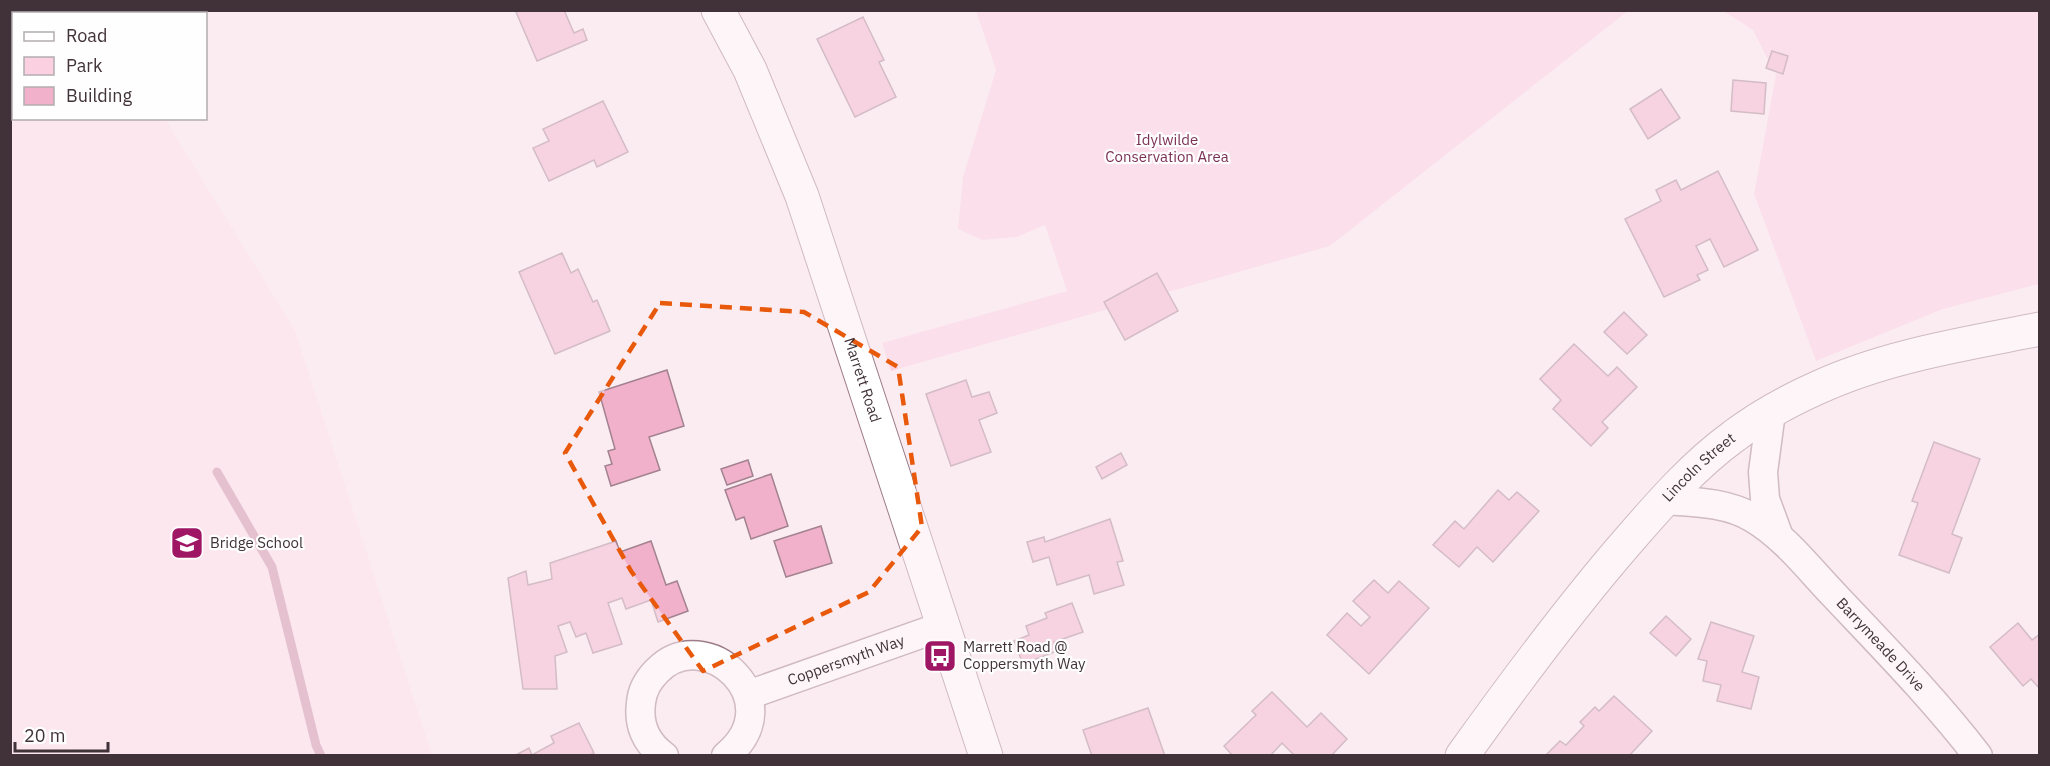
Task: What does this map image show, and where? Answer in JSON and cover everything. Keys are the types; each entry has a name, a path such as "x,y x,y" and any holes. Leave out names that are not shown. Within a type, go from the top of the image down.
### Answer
{"main road":[{"name":"Marrett Road","path":"718,10 750,70 802,196 986,756"},
{"name":"Lincoln Street","path":"1462,756 1551,635 1604,568 1664,500 1735,435 1771,412 1817,388 1859,371 1959,345 2040,329"}],"street":[{"name":"Barrymeade Drive","path":"1771,412 1763,472 1765,499 1779,537"},
{"name":"Barrymeade Drive","path":"1664,500 1698,502 1728,508 1752,517 1779,537 1914,680 1978,756"},
{"name":"Coppersmyth Way","path":"748,695 943,626"},
{"path":"664,756 654,748 644,733 639,715 641,697 649,680 661,668 676,659 694,656 712,658 728,666 740,679 748,695 750,713 746,731 737,747 726,756"}],"highlighted area":[{"path":"660,303 804,312 898,367 922,527 869,592 703,671 631,571 565,453"}],"shaded area":[{"name":"Bridge School","path":"11,11 100,12 12,12 12,120 166,120 295,330 432,755 11,755"}],"green space":[{"name":"Idylwilde Conservation Area","path":"976,11 1628,11 1330,246 891,371 882,343 1067,291 1045,225 1017,237 982,240 958,229 963,177 996,70"},
{"path":"1723,11 2039,11 2039,284 1943,309 1816,361 1754,194 1777,69 1772,68 1753,30"}],"building":[{"path":"564,10 574,33 583,29 587,40 537,61 516,12"},
{"path":"863,17 884,60 879,62 896,97 855,117 817,39"},
{"path":"1772,51 1788,56 1783,74 1766,68"},
{"path":"1733,80 1766,83 1764,114 1731,111"},
{"path":"1661,89 1680,118 1648,139 1630,109"},
{"path":"603,101 628,152 597,167 594,160 549,181 533,148 549,141 543,129"},
{"path":"1718,171 1758,250 1724,267 1710,239 1696,246 1708,270 1697,275 1700,280 1664,297 1625,219 1661,201 1656,190 1676,180 1681,190"},
{"path":"562,253 571,273 578,269 593,302 597,300 610,331 555,354 519,272"},
{"path":"1157,273 1178,311 1125,340 1104,302"},
{"path":"1624,312 1647,335 1627,354 1604,332"},
{"path":"1574,344 1608,376 1617,367 1637,387 1602,422 1608,428 1591,446 1553,409 1561,400 1540,379"},
{"path":"667,370 684,426 649,437 660,470 611,486 605,466 612,464 608,451 615,449 599,392"},
{"path":"966,380 972,397 989,392 997,413 979,420 991,452 951,466 926,394"},
{"path":"1934,442 1980,459 1952,534 1962,538 1949,573 1899,555 1918,503 1912,501"},
{"path":"1121,453 1127,465 1102,479 1096,467"},
{"path":"748,460 753,476 727,485 721,469"},
{"path":"771,474 788,526 751,539 744,517 736,520 725,490"},
{"path":"1498,490 1509,500 1517,492 1539,511 1493,562 1477,547 1459,567 1433,545 1455,521 1464,529"},
{"path":"1110,519 1123,561 1117,562 1124,585 1094,594 1089,575 1057,585 1049,557 1033,562 1027,542 1044,537 1045,542"},
{"path":"821,526 832,563 786,577 774,541"},
{"path":"616,541 620,552 651,541 666,585 677,581 688,611 658,622 651,600 626,609 622,598 608,603 622,644 593,653 586,633 576,637 570,622 558,626 567,652 555,656 557,689 523,689 508,578 526,571 528,585 552,579 550,563"},
{"path":"1374,580 1388,593 1399,581 1429,608 1369,674 1327,635 1347,613 1361,626 1370,617 1353,601"},
{"path":"1072,603 1083,632 1054,642 1057,651 1023,664 1014,641 1029,635 1026,626 1047,618 1045,613"},
{"path":"1666,616 1691,639 1676,656 1650,633"},
{"path":"1711,622 1754,636 1742,672 1759,677 1751,709 1717,701 1721,685 1703,681 1707,661 1698,659"},
{"path":"2018,623 2032,640 2040,634 2040,689 2031,679 2023,686 1990,647"},
{"path":"1272,692 1307,727 1321,713 1347,739 1331,756 1295,756 1282,743 1270,756 1233,756 1224,746 1256,715 1252,711"},
{"path":"1614,696 1652,731 1629,756 1545,756 1560,741 1566,745 1584,726 1580,722 1595,707 1599,711"},
{"path":"1148,708 1165,756 1092,756 1083,730"},
{"path":"579,723 594,753 588,756 514,756 529,748 532,755 554,743 551,736"}],"waterway":[{"path":"217,472 272,567 316,745 321,756"}],"place":[{"name":"Bridge School","path":"187,543"},
{"name":"Marrett Road @ Coppersmyth Way","path":"940,656"}]}
